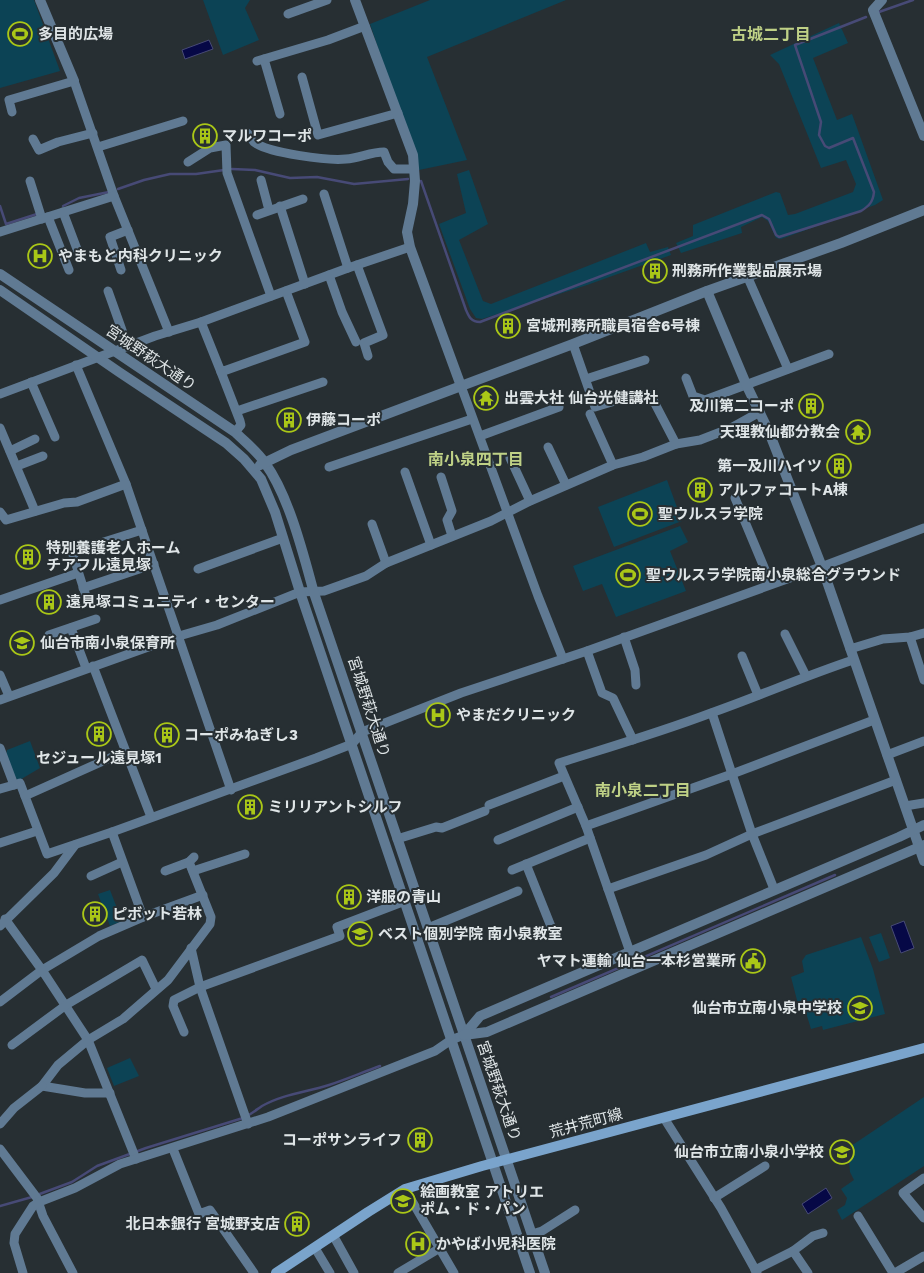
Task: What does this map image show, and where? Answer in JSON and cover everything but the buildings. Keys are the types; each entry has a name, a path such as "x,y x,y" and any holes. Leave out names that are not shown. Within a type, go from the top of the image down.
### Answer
{"main road":[{"name":"荒井荒町線","path":"276,1273 405,1189 494,1163 924,1048"}],"street":[{"path":"40,0 74,81 114,196 169,332"},
{"path":"288,14 327,0"},
{"path":"882,0 873,10 924,136"},
{"path":"358,1 365,26 413,155 413,204 407,232 410,247 472,419 563,659"},
{"path":"280,114 261,60 328,40 365,26"},
{"path":"302,77 318,134 398,113"},
{"path":"12,112 9,100 74,81"},
{"path":"98,147 184,121"},
{"path":"33,139 39,150 58,142 93,133"},
{"path":"248,133 254,142 264,147 327,160 347,159 384,152 388,162 394,169 414,169"},
{"path":"188,162 210,148 226,145 227,173 271,296"},
{"path":"261,180 269,210"},
{"path":"30,181 69,270"},
{"path":"324,194 348,268"},
{"path":"0,230 114,196"},
{"path":"256,215 303,199"},
{"path":"280,206 305,284"},
{"path":"253,469 291,450 924,210"},
{"path":"63,212 80,257"},
{"path":"121,270 110,237 128,230"},
{"path":"0,394 98,357 202,322 410,247"},
{"path":"358,265 383,335 364,343 368,356"},
{"name":"宮城野萩大通り","path":"0,274 235,432 266,463 278,483 506,1160 546,1273"},
{"path":"329,275 342,312 356,342"},
{"path":"748,278 788,369"},
{"name":"宮城野萩大通り","path":"0,290 226,443 261,479 272,504 530,1273"},
{"path":"108,291 128,347"},
{"path":"221,372 306,342 286,291"},
{"path":"707,291 758,413 769,432 822,567 913,830 922,846 924,861"},
{"path":"202,322 237,411 241,425 235,432"},
{"path":"573,344 595,407 635,395"},
{"path":"686,378 693,396 705,400 829,354"},
{"path":"586,379 644,360"},
{"path":"76,365 126,484 230,790"},
{"path":"31,382 55,437"},
{"path":"237,411 323,382"},
{"path":"651,396 676,444"},
{"path":"480,436 559,407"},
{"path":"0,700 89,667 217,625 300,592 314,593 324,591 366,576 386,563 508,513 530,501 613,465 644,457 676,444 700,440 731,428 758,413"},
{"path":"590,414 613,465"},
{"path":"329,467 472,419"},
{"path":"0,428 35,511"},
{"path":"10,450 34,439"},
{"path":"548,447 566,485"},
{"path":"17,466 43,456"},
{"path":"510,458 530,501"},
{"path":"405,472 431,546"},
{"path":"441,477 452,511 447,520 452,536"},
{"path":"0,512 6,520 64,503 77,502 126,484"},
{"path":"735,498 771,584"},
{"path":"372,524 386,563"},
{"path":"0,789 20,783 46,854 230,790 352,744 362,732 461,693 624,638 822,567 924,528"},
{"path":"142,530 72,552 85,592 154,564"},
{"path":"198,569 283,538"},
{"path":"0,600 78,572"},
{"path":"49,635 96,619"},
{"path":"71,628 119,729 151,817"},
{"path":"850,649 883,639 910,637 924,633"},
{"path":"785,634 806,676"},
{"path":"910,637 923,675"},
{"path":"624,638 635,670 636,686"},
{"path":"587,651 602,693 613,698 633,740"},
{"path":"742,656 758,695"},
{"path":"630,952 586,826 559,763 712,713 806,676 853,660"},
{"path":"0,675 9,696"},
{"path":"712,713 752,834 774,889"},
{"path":"586,826 732,774 874,720"},
{"path":"887,755 924,741"},
{"path":"0,748 14,785"},
{"path":"25,796 112,757"},
{"path":"398,838 436,827 442,828 564,776"},
{"path":"608,889 706,856 752,834 896,780"},
{"path":"905,806 924,802"},
{"path":"498,840 578,808"},
{"path":"464,1035 480,1016 924,825"},
{"path":"0,842 37,830"},
{"path":"112,832 143,917"},
{"path":"512,870 590,838"},
{"path":"76,844 54,873 3,922 42,970 88,1040 135,1154"},
{"path":"23,1273 14,1243 15,1234 36,1198 75,1188 135,1154 173,1149 247,1119 435,1051 464,1035 487,1032 922,846"},
{"path":"193,871 245,854"},
{"path":"0,1124 14,1108 42,1086 58,1065 88,1040 123,1019 168,980 210,924 211,917 193,871 192,860 165,871"},
{"path":"91,876 122,862"},
{"path":"526,864 552,929"},
{"path":"428,928 518,891"},
{"path":"0,1002 42,970 98,936 203,895"},
{"path":"184,1032 173,1006 174,1000 200,987 340,936 337,927 405,901"},
{"path":"191,948 200,987 247,1119"},
{"path":"12,1045 66,1005 142,960 156,989"},
{"path":"42,1086 86,1094 110,1092"},
{"path":"664,1118 714,1198 756,1271 813,1236 823,1233"},
{"path":"0,1149 36,1198 43,1216 73,1273"},
{"path":"173,1149 199,1214 210,1210 254,1273"},
{"path":"714,1198 766,1166"},
{"path":"924,1178 903,1193 924,1218"},
{"path":"405,1189 454,1273"},
{"path":"532,1234 574,1210"},
{"path":"858,1216 894,1273 924,1256"},
{"path":"334,1235 354,1273"},
{"path":"315,1248 330,1273"},
{"path":"398,1273 440,1248"},
{"path":"793,1250 808,1273"}],"shaded area":[{"path":"0,0 34,0 60,71 0,88"},
{"path":"203,0 250,0 245,8 259,40 223,55"},
{"path":"430,0 566,0 427,57 467,160 419,170 370,24"},
{"path":"839,23 848,43 813,58 837,120 852,114 883,200 875,205 781,239 776,238 768,221 762,217 741,227 742,233 681,253 676,243 693,236 693,225 776,192 780,193 788,215 853,192 856,184 846,160 821,168 779,64 770,55"},
{"path":"209,40 213,49 185,59 182,50"},
{"path":"469,170 488,224 459,240 483,301 491,304 646,243 650,252 668,247 671,255 482,319 476,318 470,309 439,224 466,213 457,174"},
{"name":"聖ウルスラ学院","path":"667,480 682,521 614,547 598,507"},
{"name":"聖ウルスラ学院南小泉総合グラウンド","path":"680,526 688,542 670,551 686,591 616,617 602,584 583,591 573,566"},
{"path":"30,741 40,768 18,781 8,762 7,750"},
{"path":"110,890 122,921 110,926 98,894"},
{"path":"904,921 914,948 901,953 891,926"},
{"path":"881,933 890,958 879,962 869,937"},
{"path":"861,937 873,969 885,1014 823,1030 822,1026 811,1029 803,1003 798,1004 791,977 804,972 802,961 806,955"},
{"path":"130,1058 139,1076 114,1086 107,1068"},
{"path":"924,1097 924,1166 842,1220 837,1210 845,1205 847,1198 841,1189 854,1180 850,1172 848,1148"},
{"path":"826,1188 832,1198 808,1214 802,1204"}],"waterway":[{"path":"879,12 913,0"},
{"path":"421,181 466,310 469,317 477,322 762,215 769,219 776,235 779,237 861,211 870,203 874,192 853,138 829,148 825,146 819,135 821,122 795,45 866,17"},
{"path":"232,169 255,170 290,178 317,177 354,184 408,179"},
{"path":"118,189 170,174 196,174 224,170"},
{"path":"63,206 79,198 109,192"},
{"path":"0,206 6,224 37,214"},
{"path":"551,997 835,875"},
{"path":"37,1195 72,1182 97,1166 146,1148 243,1118 270,1102 329,1085 380,1066"},
{"path":"0,1206 32,1197"}],"place":[{"name":"多目的広場","path":"20,34"},
{"name":"マルワコーポ","path":"205,136"},
{"name":"やまもと内科クリニック","path":"40,256"},
{"name":"刑務所作業製品展示場","path":"655,271"},
{"name":"宮城刑務所職員宿舎6号棟","path":"508,326"},
{"name":"出雲大社 仙台光健講社","path":"486,398"},
{"name":"及川第二コーポ","path":"811,406"},
{"name":"伊藤コーポ","path":"289,420"},
{"name":"天理教仙都分教会","path":"858,432"},
{"name":"第一及川ハイツ","path":"839,466"},
{"name":"アルファコートA棟","path":"700,490"},
{"name":"聖ウルスラ学院","path":"640,514"},
{"name":"特別養護老人ホーム チアフル遠見塚","path":"28,557"},
{"name":"聖ウルスラ学院南小泉総合グラウンド","path":"628,575"},
{"name":"遠見塚コミュニティ・センター","path":"49,602"},
{"name":"仙台市南小泉保育所","path":"22,643"},
{"name":"やまだクリニック","path":"438,715"},
{"name":"セジュール遠見塚1","path":"99,734"},
{"name":"コーポみねぎし3","path":"167,735"},
{"name":"ミリリアントシルフ","path":"250,807"},
{"name":"洋服の青山","path":"349,897"},
{"name":"ピボット若林","path":"95,914"},
{"name":"ベスト個別学院 南小泉教室","path":"360,934"},
{"name":"ヤマト運輸 仙台一本杉営業所","path":"753,961"},
{"name":"仙台市立南小泉中学校","path":"860,1008"},
{"name":"コーポサンライフ","path":"420,1140"},
{"name":"仙台市立南小泉小学校","path":"842,1152"},
{"name":"絵画教室 アトリエ ポム・ド・パン","path":"403,1201"},
{"name":"北日本銀行 宮城野支店","path":"297,1224"},
{"name":"かやば小児科医院","path":"418,1244"}],"district":[{"name":"古城二丁目","path":"771,34"},
{"name":"南小泉四丁目","path":"476,459"},
{"name":"南小泉二丁目","path":"643,790"}]}
